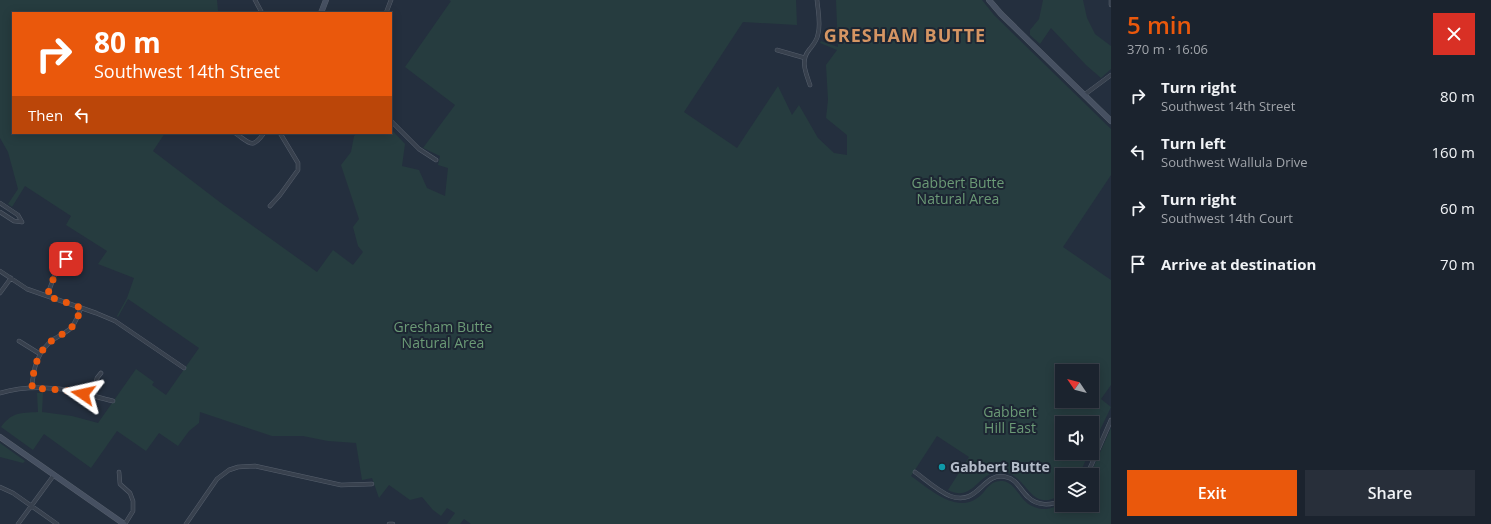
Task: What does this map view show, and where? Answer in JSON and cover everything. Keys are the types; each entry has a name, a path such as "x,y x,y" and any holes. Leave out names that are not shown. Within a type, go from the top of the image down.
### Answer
{"street":[{"path":"255,0 261,12"},
{"path":"321,12 326,0"},
{"path":"386,12 392,0"},
{"path":"810,85 805,68 805,58 818,35 817,0"},
{"path":"989,0 1001,14 1111,121"},
{"path":"1111,0 1111,5"},
{"path":"777,50 805,58"},
{"path":"1084,95 1111,75"},
{"path":"392,122 419,149 436,160"},
{"path":"236,134 250,143 255,144 263,134"},
{"path":"270,206 298,170 298,163 281,134"},
{"path":"0,203 18,215 22,222 14,221 0,212"},
{"path":"47,296 58,266 66,259"},
{"path":"0,271 28,289 82,308 120,324 184,368"},
{"path":"0,293 11,278"},
{"path":"32,388 33,372 40,354 49,343 69,330 82,308"},
{"path":"19,341 40,354"},
{"path":"92,396 97,378 101,373"},
{"path":"0,393 32,388 64,390 113,401"},
{"path":"1090,468 1111,420"},
{"path":"0,436 124,524 133,511 133,501 130,493 120,484 119,472"},
{"path":"186,524 217,479 225,473 238,467 255,466 341,485 372,484"},
{"path":"915,472 946,494 957,498 968,498 988,481 998,475 1011,478 1016,482 1028,498 1047,505 1055,502"},
{"path":"18,524 54,475"},
{"path":"0,487 8,490 32,505 57,524"}],"green space":[{"path":"0,0 217,0 217,12 12,12 12,134 164,134 153,151 221,203 317,272 333,250 353,265 363,252 358,246 353,227 359,219 341,165 351,152 354,136 356,134 392,134 392,130 405,144 402,166 419,170 427,188 445,196 448,168 438,165 440,156 423,148 455,105 405,67 451,1 449,0 796,0 797,25 743,22 684,112 737,148 778,86 792,115 799,105 818,138 834,153 847,155 847,135 826,118 828,100 826,65 837,50 820,43 821,41 838,47 836,0 982,0 994,15 1111,129 1111,175 1063,247 1111,280 1111,385 1101,399 1111,407 1099,432 1099,416 1055,416 1055,460 1086,460 1082,468 1055,468 1055,497 1051,499 1043,500 1036,498 1020,480 1005,472 996,472 989,475 965,492 957,493 948,490 969,457 937,436 911,476 937,494 955,502 965,503 974,500 991,484 996,481 1003,481 1015,488 1028,504 1037,508 1046,509 1055,507 1055,512 1099,512 1099,468 1093,468 1097,460 1099,460 1099,455 1111,428 1111,524 471,524 464,519 460,524 447,524 455,513 447,508 441,516 433,510 422,497 410,500 389,485 379,498 372,478 362,480 356,443 328,441 303,436 272,436 200,412 199,423 189,431 178,446 159,433 146,451 117,431 91,468 44,434 33,450 1,427 9,418 17,414 38,412 37,393 43,393 42,412 72,416 98,423 136,369 154,382 152,385 166,395 199,348 128,299 118,317 117,316 127,298 134,278 98,264 107,251 66,225 71,216 25,186 12,207 8,204 18,189 8,152 0,138"},
{"path":"1043,0 1083,0 1087,18 1095,34 1111,46 1111,69 1101,78 1086,65 1051,28 1040,44 1030,35 1030,30 1039,19"},
{"path":"0,443 25,461 23,463 0,457"}],"place":[{"name":"Gabbert Butte","path":"942,467"}],"district":[{"name":"GRESHAM BUTTE","path":"905,36"}],"route":[{"path":"66,259 58,266 47,296 82,308 69,330 49,343 40,354 34,367 32,388 64,390 83,394"}],"park label":[{"name":"Gabbert Butte Natural Area","path":"958,192"},
{"name":"Gresham Butte Natural Area","path":"443,336"},
{"name":"Gabbert Hill East","path":"1010,420"}]}
